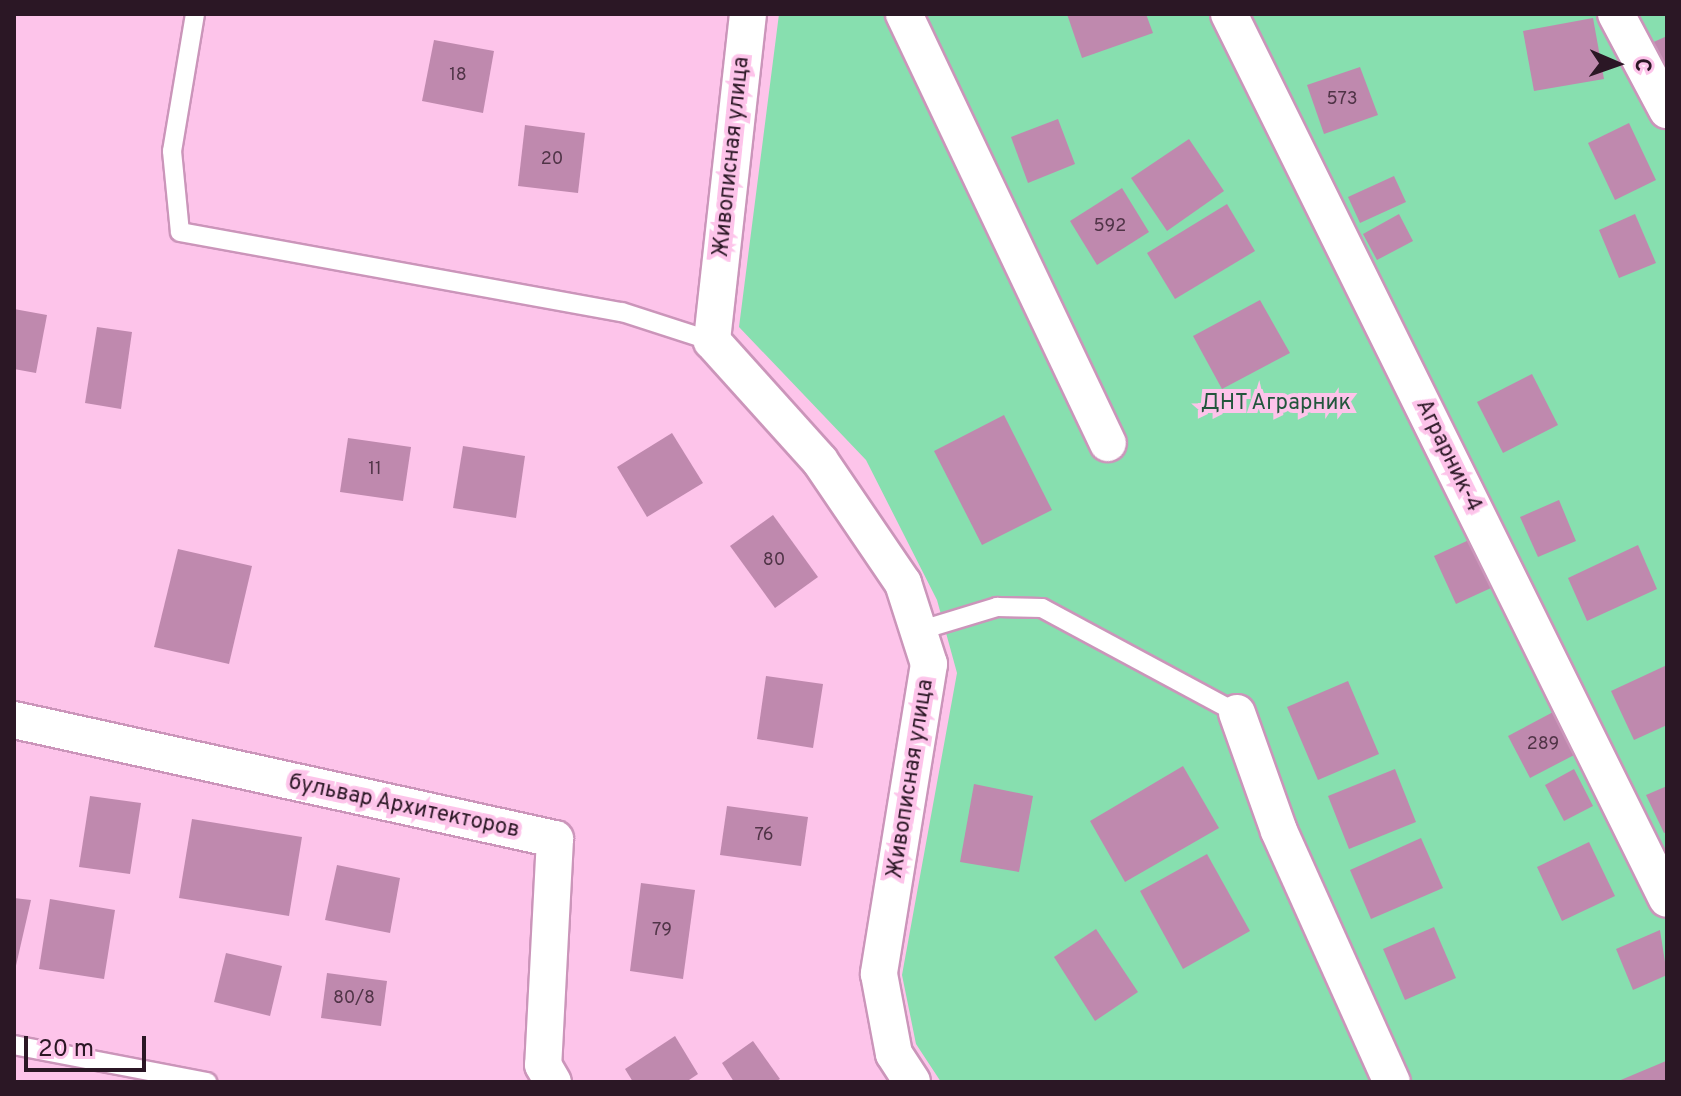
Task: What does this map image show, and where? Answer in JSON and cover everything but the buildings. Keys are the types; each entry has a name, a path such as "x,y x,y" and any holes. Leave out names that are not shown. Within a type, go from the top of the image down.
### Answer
{"street":[{"name":"Живописная улица","path":"748,14 712,341 820,461 903,583 929,664 879,974 894,1054 912,1082"},
{"path":"904,14 1108,443"},
{"name":"Аграрник-4","path":"1229,14 1667,899"},
{"path":"1616,14 1667,110"},
{"path":"1237,713 1279,831 1392,1082"},
{"name":"бульвар Архитекторов","path":"14,720 555,839 543,1065 553,1082"}],"lane":[{"path":"195,14 172,151 180,232 622,312 712,341"},
{"path":"918,631 997,607 1042,608 1237,713"},
{"path":"14,1045 207,1082"}],"green space":[{"name":"ДНТ Аграрник","path":"779,14 1667,14 1667,1082 941,1082 916,1044 902,975 957,673 937,600 866,460 739,327"}]}
